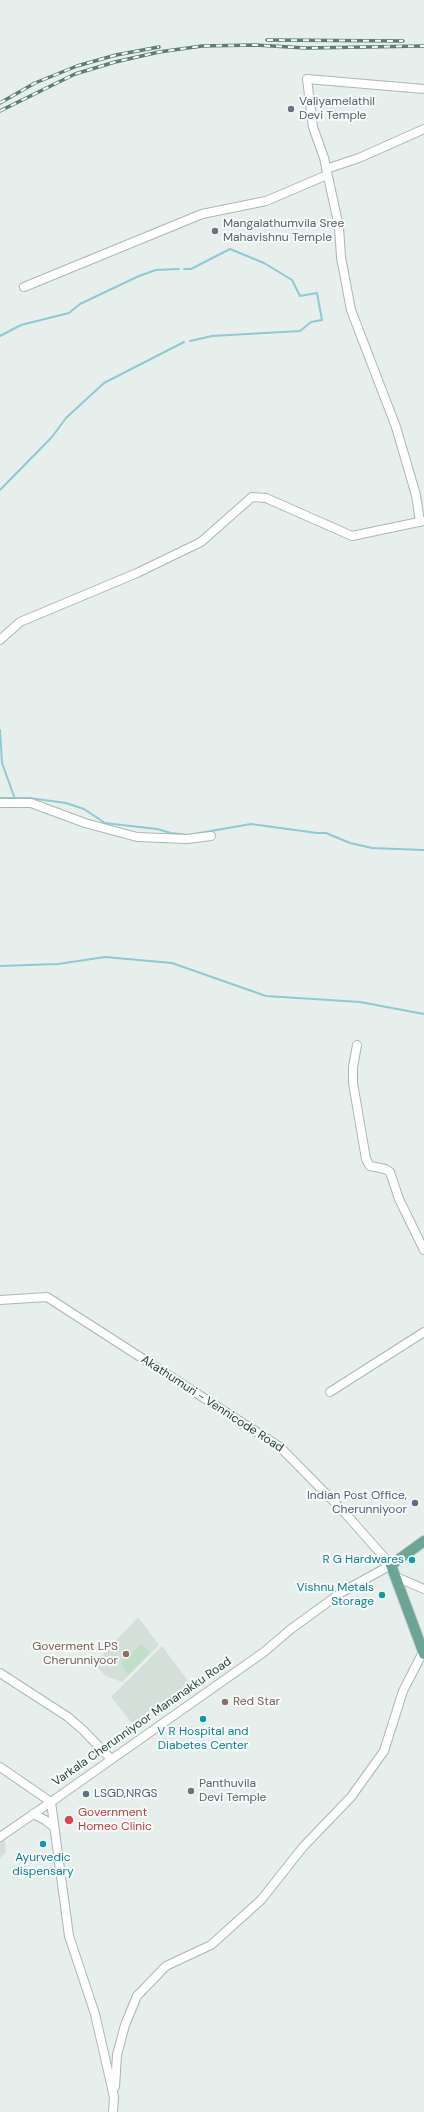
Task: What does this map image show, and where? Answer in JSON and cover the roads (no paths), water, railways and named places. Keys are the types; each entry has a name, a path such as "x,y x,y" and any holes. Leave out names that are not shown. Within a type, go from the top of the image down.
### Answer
{"main road":[{"name":"Varkala Cherunniyoor Mananakku Road","path":"390,1566 424,1541"},
{"path":"390,1566 424,1653"}],"street":[{"path":"0,640 20,622 137,573 201,542 252,497 266,498 352,536 422,522 416,495 396,427 351,310 341,257 339,227 326,172 313,127 307,79 424,89"},
{"path":"24,287 202,214 266,202 326,172 424,129"},
{"path":"0,803 32,803 85,823 137,837 187,839 211,836"},
{"path":"357,1045 353,1067 353,1083 366,1159 370,1166 385,1169 390,1172 399,1199 424,1250"},
{"name":"Akathumuri - Vennicode Road","path":"1,1300 47,1297 280,1447 344,1512 390,1566"},
{"path":"0,1308 1,1300"},
{"path":"330,1392 424,1332"},
{"name":"Varkala Cherunniyoor Mananakku Road","path":"113,2112 114,2096 95,2014 69,1936 51,1802 264,1652 291,1629 342,1592 390,1566"},
{"path":"394,1576 424,1589"},
{"path":"114,2096 117,2055 124,2025 137,1996 166,1966 211,1945 261,1900 304,1846 351,1797 384,1751 403,1691 424,1653"},
{"path":"0,1673 68,1717 83,1730 111,1760"},
{"path":"0,1767 51,1802 0,1837"},
{"path":"33,1814 45,1820 54,1828"}],"waterway":[{"path":"184,269 191,269 230,249 264,263 292,280 300,296 317,293 322,320 311,322 300,331 212,336 190,341"},
{"path":"0,336 21,325 69,313 80,304 139,276 156,270 179,269"},
{"path":"0,490 52,437 66,418 104,383 184,342"},
{"path":"0,730 2,763 15,799"},
{"path":"0,798 29,798 66,803 84,809 105,823 157,829 171,833 188,835 251,824 326,833 350,843 372,848 424,850"},
{"path":"0,966 58,964 105,957 172,963 266,996 360,1002 424,1014"}],"railway":[{"path":"267,40 403,41"},
{"path":"0,111 75,74 115,62 159,52 202,46 255,45 306,48 424,46"},
{"path":"0,103 35,83 77,66 116,55 159,47"}],"place":[{"name":"Valiyamelathil Devi Temple","path":"291,109"},
{"name":"Mangalathumvila Sree Mahavishnu Temple","path":"215,231"},
{"name":"Indian Post Office, Cherunniyoor","path":"415,1503"},
{"name":"R G Hardwares","path":"412,1560"},
{"name":"Vishnu Metals Storage","path":"382,1595"},
{"name":"Goverment LPS Cherunniyoor","path":"126,1654"},
{"name":"Red Star","path":"225,1702"},
{"name":"V R Hospital and Diabetes Center","path":"203,1719"},
{"name":"Panthuvila Devi Temple","path":"191,1791"},
{"name":"LSGD,NRGS","path":"86,1794"},
{"name":"Government Homeo Clinic","path":"69,1820"},
{"name":"Ayurvedic dispensary","path":"43,1844"}]}
